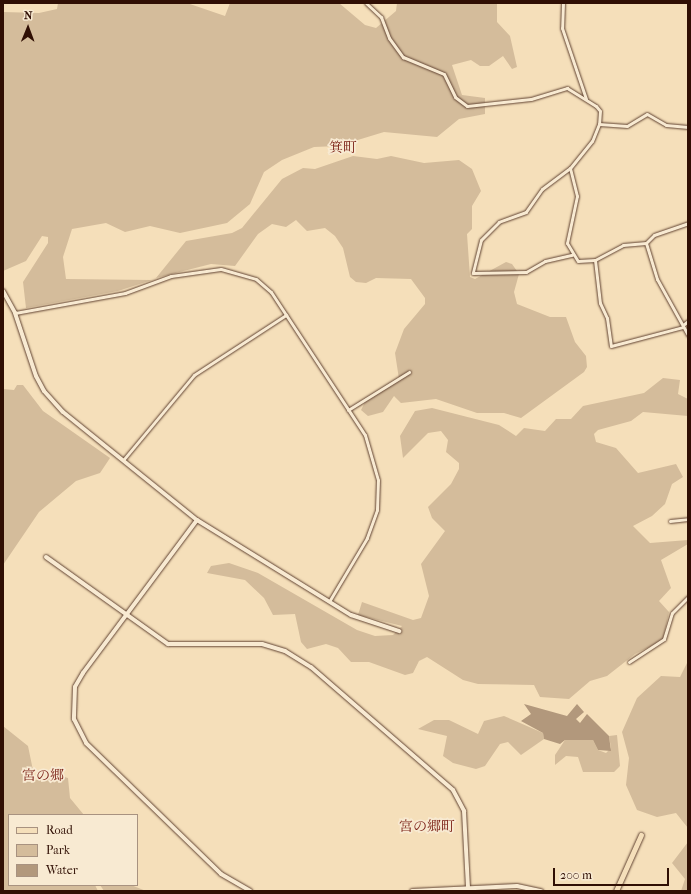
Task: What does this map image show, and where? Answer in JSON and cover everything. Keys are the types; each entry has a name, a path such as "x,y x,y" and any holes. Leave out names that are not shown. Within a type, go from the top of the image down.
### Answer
{"main road":[{"path":"616,891 642,835"}],"street":[{"path":"366,3 381,17 389,38 403,57 444,74 455,97 467,106 531,99 567,88 586,99 600,111 599,124 585,152 570,168 542,189 526,212 499,222 481,240 473,273 526,272 545,261 572,255"},
{"path":"563,3 562,28 586,99"},
{"path":"599,124 627,126 647,114 666,124 688,127"},
{"path":"570,168 577,196 567,243 572,255 578,261 595,260 623,245 646,243 654,235 688,223"},
{"path":"646,243 657,279 688,335"},
{"path":"595,260 600,304 607,318 611,346 683,326 688,321"},
{"path":"15,313 124,293 171,276 221,269 256,278 271,292 365,435 373,457 378,480 377,510 367,538 330,600"},
{"path":"3,291 15,313 44,391 63,412 124,459 198,520 368,623 399,631"},
{"path":"124,459 194,375 286,315"},
{"path":"348,410 409,372"},
{"path":"670,521 688,519"},
{"path":"198,520 75,687 72,707 76,727 86,743 221,874 250,891"},
{"path":"46,557 127,618 168,644 262,644 285,651 310,667 453,790 464,812 468,888"},
{"path":"629,662 664,639 672,613 688,597"},
{"path":"412,891 517,886 542,891"}],"green space":[{"path":"58,3 187,3 225,16 230,3 339,3 365,25 376,28 396,11 397,3 497,3 497,22 510,36 517,67 512,69 503,56 489,66 480,66 471,60 452,65 462,95 485,98 485,114 459,119 437,137 384,132 338,146 314,147 282,160 264,172 250,204 227,223 180,233 150,226 125,232 106,223 72,229 63,257 66,279 152,280 118,291 26,308 23,282 48,243 48,237 42,236 26,261 3,271 3,12 39,13 57,9"},
{"path":"353,156 377,159 391,156 424,163 459,160 472,169 481,191 472,206 472,229 467,234 470,277 475,279 506,262 512,264 519,274 514,292 517,304 550,317 566,317 575,342 586,356 587,367 584,372 521,418 504,413 477,413 436,399 401,403 394,396 383,412 368,416 361,410 365,402 399,379 395,353 404,329 425,304 425,298 411,279 376,278 366,283 356,282 350,277 343,248 335,236 325,228 307,231 296,220 286,227 272,224 258,234 235,266 211,264 156,278 186,241 232,233 242,228 282,179 303,168 315,169"},
{"path":"663,378 680,380 678,394 688,399 688,416 643,412 631,421 598,430 594,434 596,442 616,448 638,473 676,464 683,477 672,484 665,504 652,516 633,526 650,543 688,540 688,544 661,560 671,588 659,601 669,612 663,640 635,654 607,676 590,681 569,699 540,697 534,685 478,684 463,680 427,657 419,661 413,673 405,675 369,662 351,662 338,648 326,644 307,649 301,642 295,614 273,615 264,598 245,580 207,573 211,566 229,563 258,573 357,630 375,636 393,635 402,626 358,615 362,602 413,620 421,618 429,596 421,564 445,531 432,518 428,507 451,484 459,469 459,463 446,452 448,440 441,431 428,433 403,458 400,436 415,411 432,408 499,425 516,436 524,428 545,431 556,419 571,419 583,406 644,393"},
{"path":"17,385 23,385 43,411 110,458 100,473 76,481 39,512 3,565 3,389 14,390"},
{"path":"688,661 688,828 676,813 657,817 637,810 626,785 629,758 622,732 637,698 661,676 680,677"},
{"path":"504,716 543,733 544,739 521,755 508,742 500,744 485,766 476,769 453,763 443,756 447,736 418,729 434,720 449,720 478,734 484,721"},
{"path":"3,726 28,746 35,780 47,779 53,774 68,778 70,798 83,814 8,814 8,886 96,886 98,891 3,891"},
{"path":"617,735 620,766 614,772 583,772 578,757 566,756 555,765 555,755 565,740 593,740 598,750 606,753 611,748 609,736"},
{"path":"688,842 688,891 681,891 685,879 672,863"},
{"path":"101,886 134,886 146,891 104,891"}],"water":[{"path":"524,704 567,716 577,704 584,712 576,719 580,723 587,714 609,736 611,751 598,750 593,740 565,740 560,744 544,739 543,733 521,721 531,714"}],"district":[{"name":"箕町","path":"343,148"},
{"name":"宮の郷","path":"43,776"},
{"name":"宮の郷町","path":"427,827"}]}
